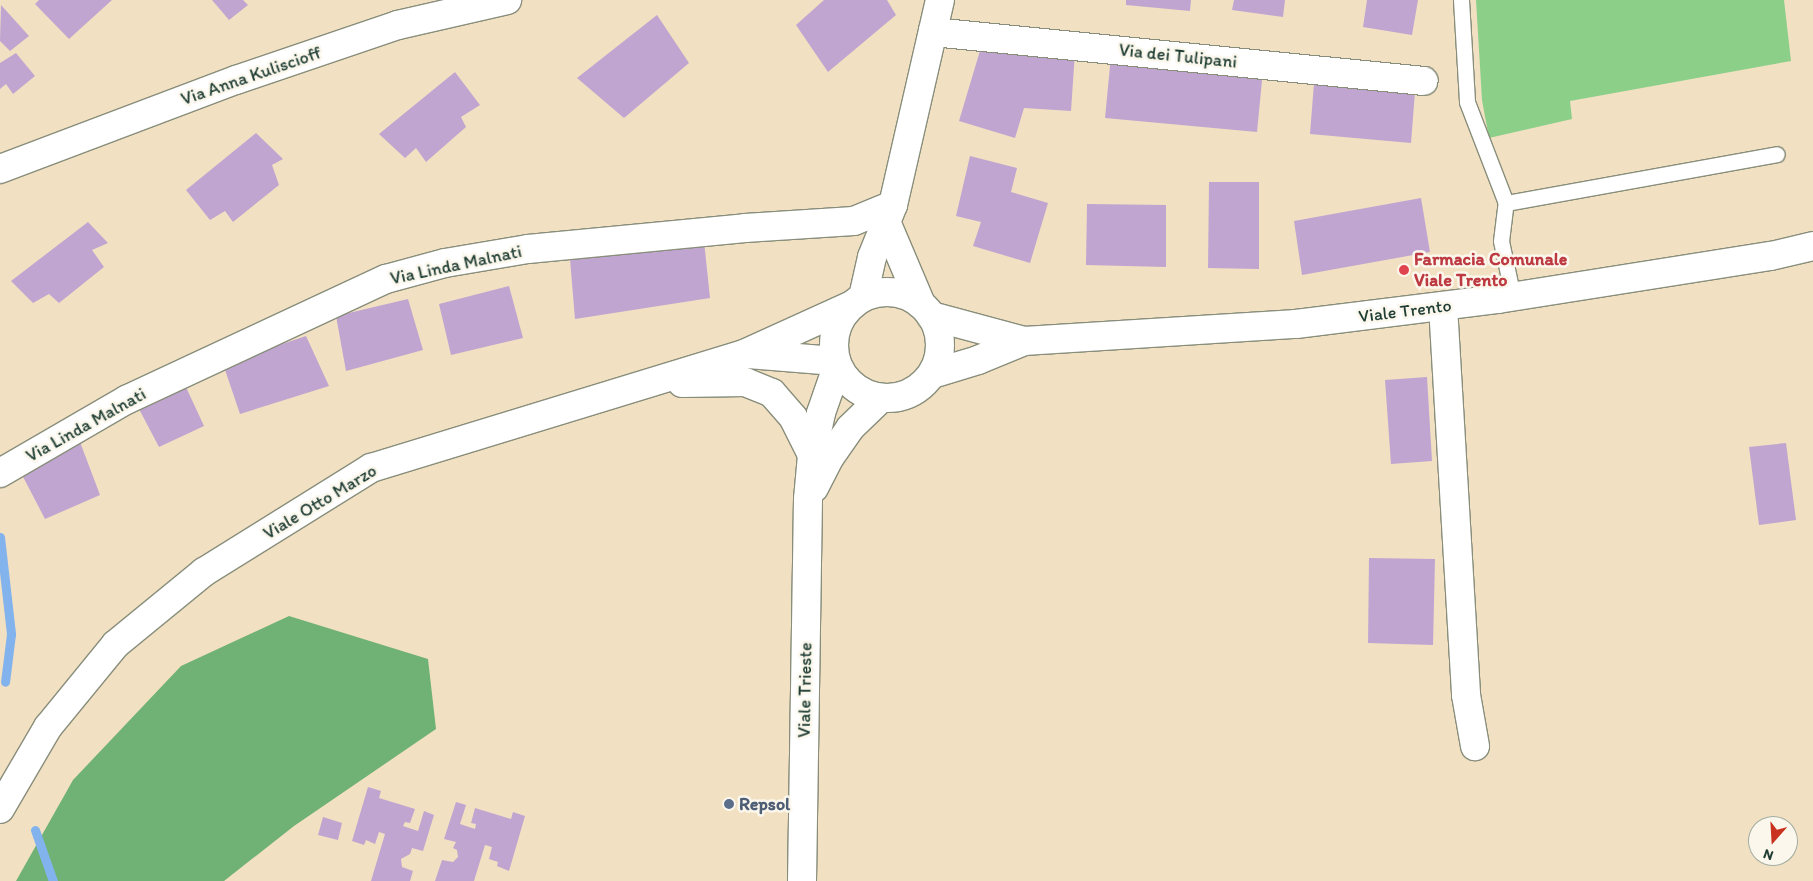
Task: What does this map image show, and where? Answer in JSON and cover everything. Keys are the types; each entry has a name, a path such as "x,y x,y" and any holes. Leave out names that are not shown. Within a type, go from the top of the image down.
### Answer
{"street":[{"name":"Via Anna Kuliscioff","path":"0,169 236,80 398,25 507,0"},
{"path":"857,302 872,257 890,214 940,0"},
{"name":"Via dei Tulipani","path":"933,32 1424,81"},
{"path":"890,214 926,310 940,337 940,352 932,374 922,386 910,394 880,399 862,393 847,382 836,364 833,346 835,331 841,317 857,302 878,292 893,292 908,296 926,310"},
{"name":"Via Linda Malnati","path":"0,473 126,400 386,279 445,263 528,249 745,228 854,221 890,214"},
{"name":"Viale Trento","path":"932,374 978,360 1024,341 1296,324 1513,297 1771,256 1813,246"},
{"name":"Viale Otto Marzo","path":"0,809 48,727 116,644 204,572 371,468 744,354 857,302"},
{"path":"1443,306 1466,695 1475,746"},
{"name":"Viale Trento","path":"926,310 1024,341"},
{"name":"Viale Otto Marzo","path":"744,354 836,364"},
{"name":"Viale Trieste","path":"802,881 808,498 812,455 821,413 836,364"},
{"path":"650,384 746,382 772,392 793,417 812,455"},
{"name":"Viale Trieste","path":"808,498 830,457 850,428 880,399"}],"lane":[{"path":"1462,0 1467,102 1506,203 1501,241 1513,297"},
{"path":"1506,203 1777,154"}],"green space":[{"path":"1476,0 1784,0 1791,61 1570,101 1572,119 1489,138 1482,100"},
{"path":"289,616 428,659 436,729 294,826 224,881 16,881 73,780 181,666"}],"building":[{"path":"39,0 112,0 69,39 35,4"},
{"path":"212,0 243,0 248,5 229,20"},
{"path":"824,0 887,0 896,15 828,72 796,25"},
{"path":"1126,0 1191,0 1190,11 1126,5"},
{"path":"1234,0 1285,0 1283,17 1232,10"},
{"path":"1367,0 1418,0 1412,35 1363,27"},
{"path":"1,5 29,36 10,51 0,41"},
{"path":"657,15 689,63 624,118 577,78"},
{"path":"982,44 1075,52 1071,111 1024,108 1015,138 959,121"},
{"path":"16,53 35,76 13,94 6,84 0,89 0,63"},
{"path":"1111,56 1263,70 1257,132 1105,118"},
{"path":"455,72 480,105 461,117 466,127 426,162 416,148 405,158 379,134"},
{"path":"1314,83 1415,92 1411,143 1310,134"},
{"path":"256,133 283,159 272,165 279,185 233,222 225,211 210,220 186,190"},
{"path":"970,156 1017,168 1011,192 1048,203 1030,263 973,246 981,222 956,216"},
{"path":"1209,182 1259,182 1259,269 1208,268"},
{"path":"1421,198 1430,252 1302,275 1294,221"},
{"path":"1087,204 1166,205 1166,267 1086,265"},
{"path":"88,222 108,243 92,250 104,267 59,303 49,294 33,303 11,281"},
{"path":"704,241 710,298 575,319 570,259"},
{"path":"509,286 523,338 451,355 439,304"},
{"path":"408,299 423,350 346,371 336,316"},
{"path":"306,336 329,386 240,414 223,364"},
{"path":"1427,377 1432,461 1391,464 1385,380"},
{"path":"185,385 204,426 159,447 139,409"},
{"path":"80,442 100,495 45,519 20,471"},
{"path":"1786,443 1796,520 1759,525 1749,447"},
{"path":"1369,558 1435,559 1433,645 1368,643"},
{"path":"368,787 381,791 379,798 415,809 410,823 405,822 403,826 418,831 424,811 434,815 423,851 412,848 410,854 401,859 402,867 413,871 410,881 371,881 385,834 379,832 375,844 366,840 364,845 352,841"},
{"path":"456,802 466,805 460,824 475,829 476,824 471,823 475,808 511,819 513,812 525,816 509,871 497,866 498,862 489,859 492,847 485,845 474,881 435,881 442,860 453,862 458,857 457,850 453,848 456,842 444,839"},
{"path":"323,817 342,823 338,840 318,835"}],"waterway":[{"path":"0,537 11,634 5,682"},
{"path":"35,830 53,881"}],"place":[{"name":"Farmacia Comunale Viale Trento","path":"1404,270"},
{"name":"Repsol","path":"729,804"}]}
